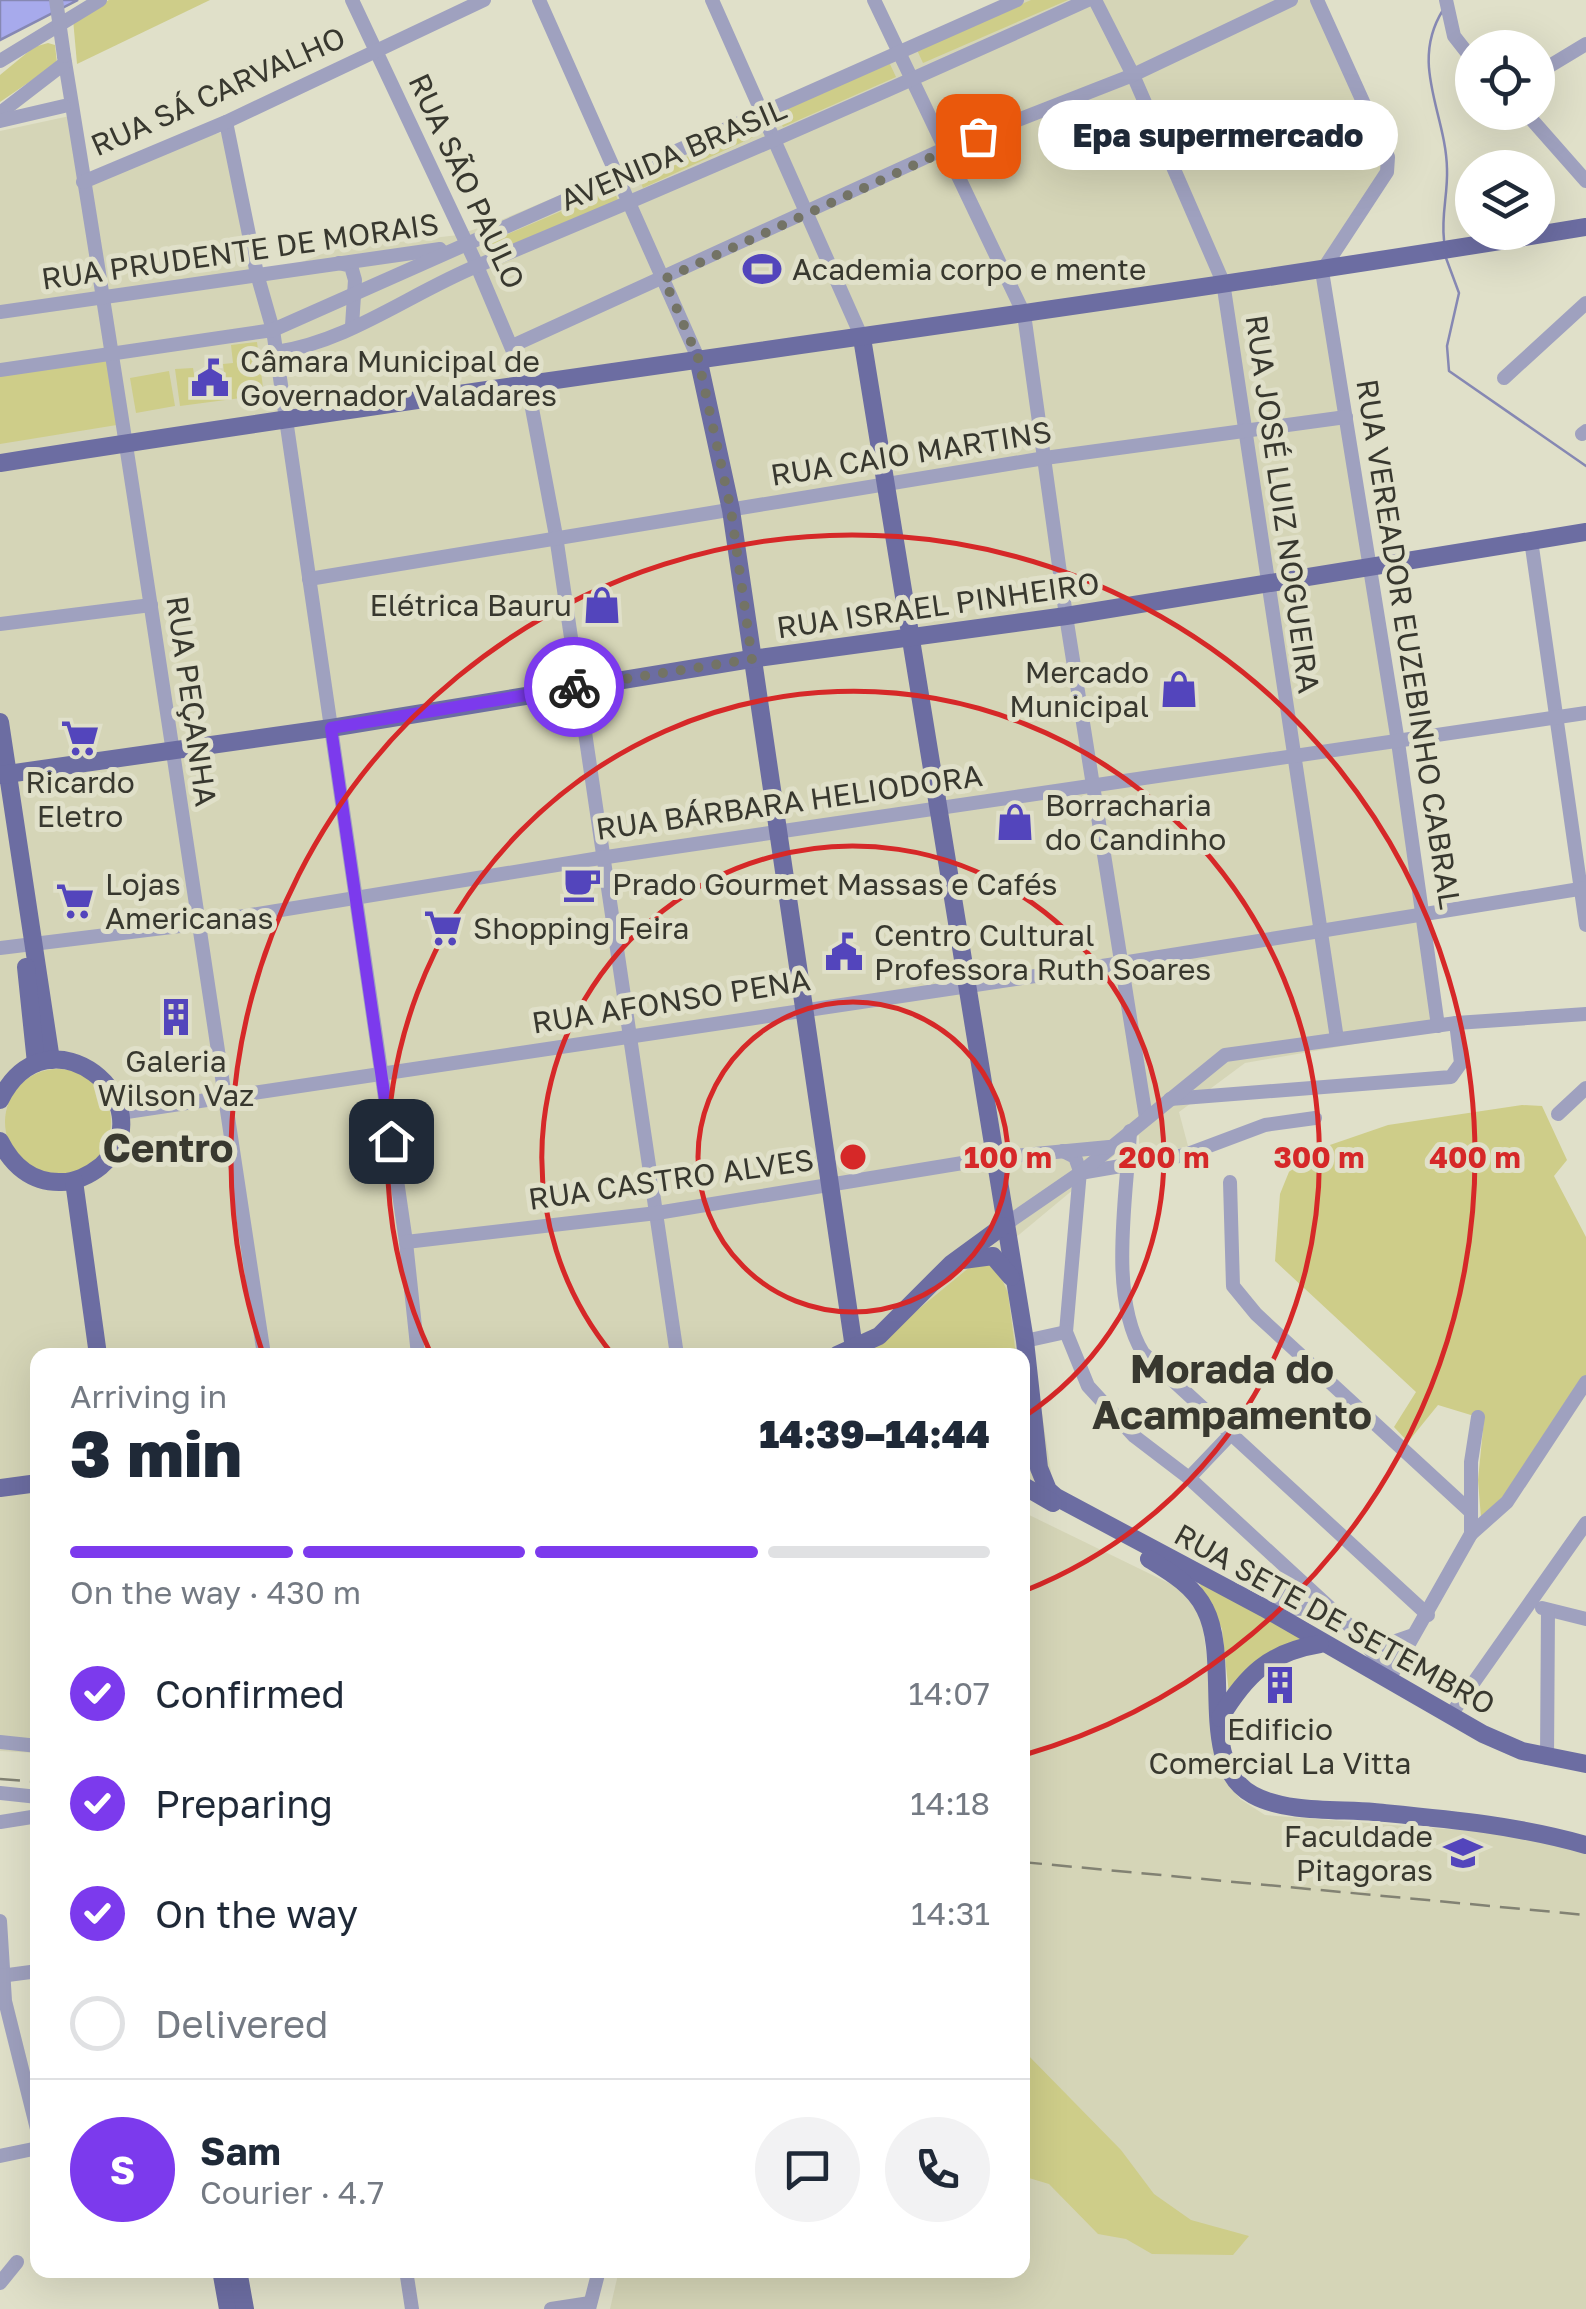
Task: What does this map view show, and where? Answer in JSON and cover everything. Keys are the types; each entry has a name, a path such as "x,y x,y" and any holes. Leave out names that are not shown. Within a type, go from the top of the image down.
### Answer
{"main road":[{"path":"0,464 126,440 528,387 698,358 862,338 1586,227"},
{"path":"862,338 889,484 935,808 1026,1348"},
{"path":"698,358 731,510 803,1009 833,1182 849,1348"},
{"name":"RUA ISRAEL PINHEIRO","path":"3,777 752,659 1066,616 1586,532"},
{"path":"0,722 3,777 44,1061"},
{"path":"0,1100 20,1072 44,1061 82,1064 108,1084 120,1113 120,1130 106,1160 68,1182 23,1172 0,1141"},
{"path":"68,1182 85,1348"},
{"path":"68,1182 97,1348"},
{"path":"858,1348 880,1336 951,1264 1003,1226"},
{"path":"951,1264 977,1255 992,1256 1011,1276 1017,1292"},
{"path":"1030,1393 1034,1434 1030,1441"},
{"name":"RUA SETE DE SETEMBRO","path":"1034,1434 1044,1483 1064,1501 1272,1607 1320,1644 1389,1678 1450,1716 1522,1751 1586,1764"},
{"path":"0,1488 30,1484"},
{"name":"RUA SETE DE SETEMBRO","path":"1030,1490 1169,1571 1200,1600 1216,1648 1228,1772 1258,1798 1285,1805 1494,1823 1586,1845"},
{"path":"1220,1718 1239,1686 1261,1664 1282,1652 1320,1644"},
{"path":"223,2278 228,2309"},
{"path":"239,2278 245,2309"}],"street":[{"name":"RUA PEÇANHA","path":"56,0 68,105 126,440 263,1348"},
{"path":"0,61 100,0"},
{"name":"RUA SÃO PAULO","path":"352,0 459,245 478,263 528,387 556,536 600,858 676,1348"},
{"name":"RUA SÁ CARVALHO","path":"83,182 226,122 484,0"},
{"path":"539,0 632,202 698,358"},
{"path":"712,0 862,338"},
{"path":"874,0 1024,314 1066,616 1146,1118"},
{"path":"0,370 273,330 1017,0"},
{"name":"RUA JOSÉ LUIZ NOGUEIRA","path":"1092,0 1133,75 1223,282 1337,1040"},
{"name":"AVENIDA BRASIL","path":"276,352 352,326 478,263 774,142 1092,0"},
{"path":"512,346 946,148 1133,75 1291,0"},
{"path":"1317,0 1389,165 1322,270"},
{"path":"1447,6 1455,37"},
{"path":"1555,63 1586,44"},
{"path":"0,113 63,67"},
{"path":"17,102 16,112 27,117"},
{"path":"0,121 68,105"},
{"path":"226,122 257,274 273,330 406,1242 417,1348"},
{"path":"1541,130 1586,181"},
{"name":"RUA PRUDENTE DE MORAIS","path":"0,312 459,245"},
{"path":"331,262 351,266 356,293 352,326"},
{"name":"RUA VEREADOR EUZEBINHO CABRAL","path":"1322,270 1425,914 1438,1026"},
{"path":"1504,378 1586,302"},
{"name":"RUA CAIO MARTINS","path":"309,579 1045,458 1346,417"},
{"path":"0,456 126,440"},
{"path":"1531,540 1584,888 1586,925"},
{"path":"0,624 151,605"},
{"name":"RUA BÁRBARA HELIODORA","path":"0,948 196,924 600,858 1586,713"},
{"name":"RUA AFONSO PENA","path":"120,1113 1122,963 1584,888"},
{"path":"1003,1226 1080,1173 1225,1056 1438,1026 1586,1014"},
{"path":"1170,1100 1451,1077 1461,1063 1456,1024"},
{"path":"1558,1114 1586,1088"},
{"path":"1080,1173 1128,1168 1185,1155 1265,1125 1315,1118"},
{"path":"1130,1131 1124,1283 1133,1337 1143,1353 1230,1436 1428,1614"},
{"name":"RUA CASTRO ALVES","path":"406,1242 656,1213 993,1158 1108,1147"},
{"path":"1062,1150 1075,1157 1080,1173 1066,1332 1088,1386 1108,1411 1189,1478 1353,1629 1389,1678 1472,1534 1507,1502 1586,1382"},
{"path":"1230,1182 1233,1286 1256,1314 1471,1512"},
{"path":"1025,1341 1066,1332"},
{"path":"1472,1534 1478,1417"},
{"path":"1189,1478 1230,1436"},
{"path":"1450,1716 1532,1605 1586,1523"},
{"path":"1272,1607 1291,1586 1286,1568"},
{"path":"1532,1605 1586,1620"},
{"path":"1272,1607 1312,1609 1384,1645 1414,1634"},
{"path":"1548,1610 1548,1758"},
{"path":"0,1742 30,1745"},
{"path":"0,1793 30,1796"},
{"path":"0,1822 30,1817"},
{"path":"0,1920 2,1976 30,2113"},
{"path":"2,1976 30,1971"},
{"path":"0,2156 30,2145"},
{"path":"0,2283 17,2262"},
{"path":"407,2278 412,2309"},
{"path":"551,2309 589,2306 598,2278"}],"shaded area":[{"path":"109,0 210,0 77,64 73,19"},
{"path":"1020,0 1313,0 1384,164 1318,275 1440,1029 1245,1063 1179,1112 1188,1146 1151,1156 1139,1147 1139,1135 1015,1238 1053,1485 1030,1499 1030,1348 30,1348 30,1753 0,1751 0,131 79,114 89,173 222,132 254,281 332,250 458,235"},
{"path":"1031,0 1068,0 923,63 917,50"},
{"path":"55,45 57,63 0,102 0,75 34,47"},
{"path":"889,62 896,77 783,127 776,113"},
{"path":"754,126 758,135 643,188 639,179"},
{"path":"613,189 618,200 487,257 482,245"},
{"path":"257,342 264,395 180,406 175,369 193,368 197,392 226,389 223,364 233,363 231,345"},
{"path":"112,353 123,424 0,444 0,371"},
{"path":"169,371 175,406 136,413 130,378"},
{"path":"58,1069 78,1073 96,1084 107,1102 111,1122 107,1142 96,1160 78,1171 58,1175 38,1171 20,1160 9,1142 5,1122 9,1102 20,1084 38,1073"},
{"path":"1522,1105 1542,1106 1567,1160 1554,1176 1586,1237 1586,1382 1530,1470 1481,1518 1478,1480 1484,1419 1438,1405 1408,1442 1394,1427 1416,1392 1275,1261 1280,1194 1295,1157 1388,1125"},
{"path":"976,1262 994,1262 1008,1293 1015,1348 874,1348"},
{"path":"1030,1515 1177,1587 1201,1613 1222,1774 1240,1799 1265,1815 1485,1832 1548,1840 1586,1852 1586,2309 610,2309 617,2278 1030,2278"},
{"path":"1197,1579 1307,1640 1262,1658 1244,1673 1229,1694 1222,1629"},
{"path":"1030,2057 1121,2150 1154,2194 1191,2220 1249,2236 1233,2255 1152,2254 1126,2239 1098,2234 1049,2184 1030,2178"}],"water":[{"path":"0,0 78,0 0,40"}],"waterway":[{"path":"1443,10 1433,30 1429,69 1447,169 1444,240"},
{"path":"1446,258 1459,293 1447,346 1449,371 1586,466"}],"railway":[{"path":"0,1779 30,1781"},
{"path":"1030,1863 1586,1915"}],"way so far":[{"path":"574,687 752,659 731,510 698,358 664,279 978,136"}],"place":[{"name":"Epa supermercado","path":"978,136"},
{"name":"Academia corpo e mente","path":"762,269"},
{"name":"Câmara Municipal de Governador Valadares","path":"210,378"},
{"name":"Elétrica Bauru","path":"602,605"},
{"name":"Mercado Municipal","path":"1179,689"},
{"name":"Ricardo Eletro","path":"80,738"},
{"name":"Borracharia do Candinho","path":"1015,822"},
{"name":"Prado Gourmet Massas e Cafés","path":"582,884"},
{"name":"Lojas Americanas","path":"75,901"},
{"name":"Shopping Feira","path":"443,928"},
{"name":"Centro Cultural Professora Ruth Soares","path":"844,952"},
{"name":"Galeria Wilson Vaz","path":"176,1017"},
{"name":"Edificio Comercial La Vitta","path":"1280,1685"},
{"name":"Faculdade Pitagoras","path":"1463,1853"}],"district":[{"name":"Centro","path":"168,1147"},
{"name":"Morada do Acampamento","path":"1232,1391"}],"route":[{"path":"391,1141 331,728 574,687"}]}
